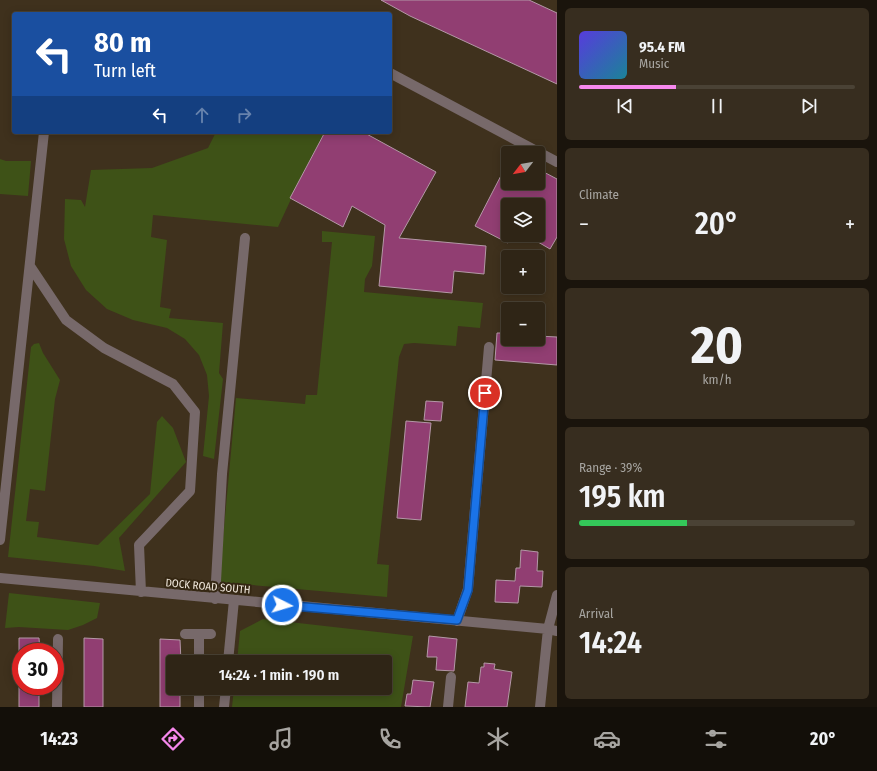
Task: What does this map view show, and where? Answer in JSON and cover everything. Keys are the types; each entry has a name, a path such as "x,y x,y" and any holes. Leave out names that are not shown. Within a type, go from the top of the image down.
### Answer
{"street":[{"path":"392,74 557,162"},
{"path":"0,540 44,134"},
{"path":"215,599 222,474 245,238"},
{"path":"30,266 66,320 104,348 173,384 195,412 190,491 138,545 141,592"},
{"path":"457,620 468,590 489,347"},
{"name":"DOCK ROAD SOUTH","path":"0,578 552,630"},
{"path":"540,707 557,595"},
{"path":"229,655 234,600"},
{"path":"186,634 211,634"},
{"path":"199,634 199,655"},
{"path":"57,707 58,639"},
{"path":"448,707 451,677"},
{"path":"199,695 199,707"},
{"path":"224,707 225,695"}],"green space":[{"path":"215,134 324,134 306,167 278,227 153,215 151,237 167,240 160,307 171,309 169,318 223,323 219,373 223,379 214,459 203,456 209,396 207,375 199,355 185,339 167,328 133,320 107,309 86,290 71,266 64,239 65,199 81,200 85,207 91,170 152,168 208,148"},
{"path":"0,159 6,161 31,161 28,196 0,194"},
{"path":"322,231 375,236 372,266 365,279 364,292 483,303 480,328 458,326 456,346 414,343 404,344 399,357 377,564 389,565 387,597 219,582 236,398 305,404 306,395 317,395 332,242 322,242"},
{"path":"39,343 43,353 60,380 55,399 45,491 30,489 26,521 39,522 37,537 98,545 150,494 157,422 162,416 173,428 186,462 119,538 125,571 94,566 8,557 31,347 34,344"},
{"path":"9,593 100,603 97,618 68,630 19,627 5,628"},
{"path":"263,619 413,636 401,707 232,707 233,695 392,695 392,655 238,655 240,631"}],"building":[{"path":"381,0 529,0 557,13 557,84 410,16"},
{"path":"324,134 367,134 436,172 399,238 486,246 484,274 454,271 452,293 379,286 385,225 352,206 343,227 290,198"},
{"path":"545,173 557,179 557,237 550,249 538,242 545,242 545,198 501,198 501,239 475,226 501,176 501,190 545,190"},
{"path":"497,333 501,333 501,346 545,346 545,336 557,337 557,365 495,360"},
{"path":"426,401 443,402 441,421 424,420"},
{"path":"406,421 431,423 421,520 397,518"},
{"path":"521,550 538,552 537,571 543,571 542,587 520,586 518,603 495,602 496,580 515,581 516,568 520,568"},
{"path":"429,636 457,639 454,671 436,670 437,657 427,657"},
{"path":"19,638 39,638 39,643 19,643"},
{"path":"84,638 103,639 103,707 84,707"},
{"path":"160,639 180,640 181,655 166,655 166,695 180,695 180,707 160,707"},
{"path":"484,663 495,664 494,669 512,672 507,707 465,707 468,682 479,683 481,667 484,667"},
{"path":"413,680 434,682 430,707 405,706 407,694 411,694"},
{"path":"19,695 39,695 39,707 19,707"}],"route":[{"path":"282,605 457,620 468,590 485,393"}]}
